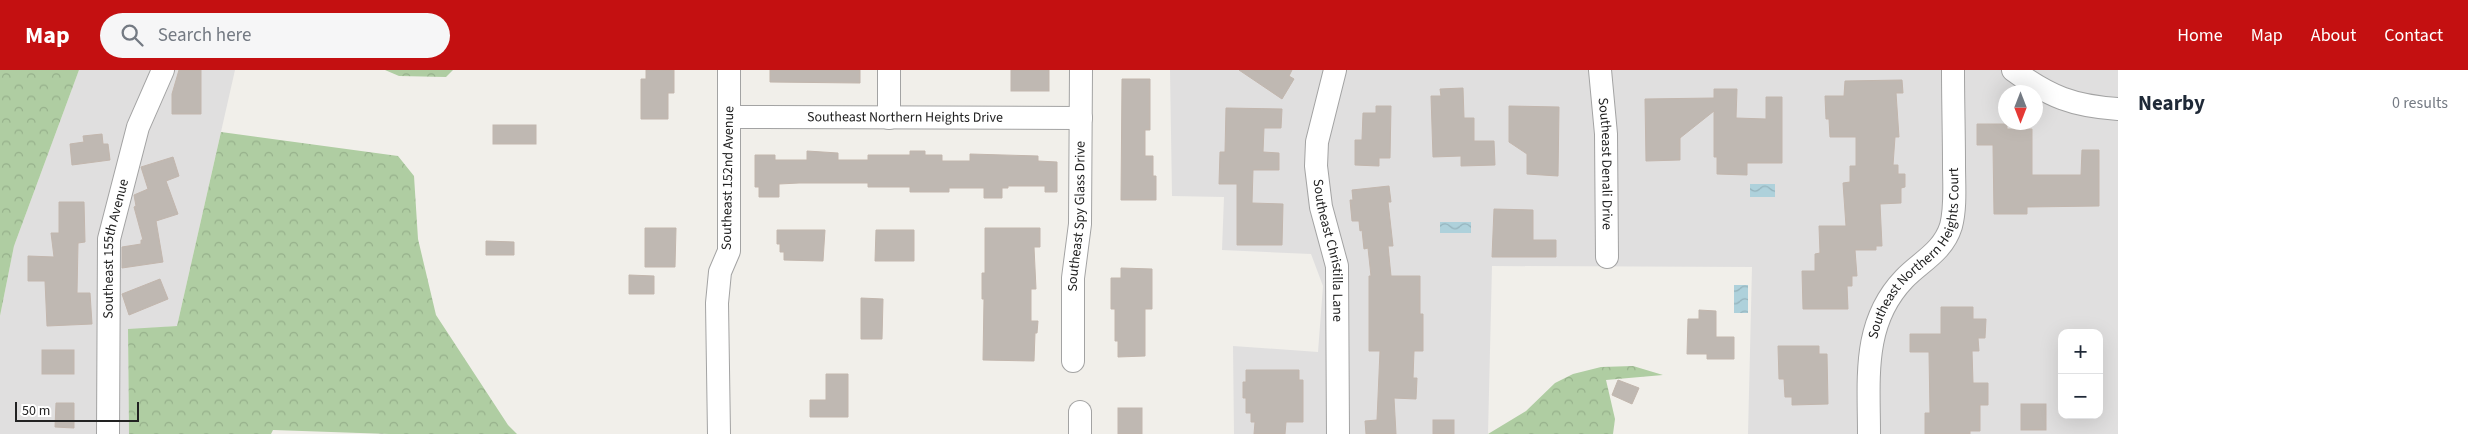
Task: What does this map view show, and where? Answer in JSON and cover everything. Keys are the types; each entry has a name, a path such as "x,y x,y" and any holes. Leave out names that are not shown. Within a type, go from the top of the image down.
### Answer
{"street":[{"name":"Southeast 155th Avenue","path":"108,434 109,239 138,127 164,70"},
{"name":"Southeast 152nd Avenue","path":"719,434 717,303 720,272 729,251 729,70"},
{"path":"889,70 889,118"},
{"name":"Southeast Spy Glass Drive","path":"1073,361 1073,278 1080,224 1081,70"},
{"name":"Southeast Christilla Lane","path":"1335,70 1317,142 1316,166 1321,207 1337,266 1338,434"},
{"name":"Southeast Denali Drive","path":"1600,70 1606,134 1607,257"},
{"name":"Southeast Northern Heights Court","path":"1870,434 1869,371 1876,320 1886,300 1905,278 1924,264 1940,246 1951,227 1954,202 1953,70"},
{"path":"2014,70 2034,86 2057,98 2085,105 2118,109"},
{"name":"Southeast Northern Heights Drive","path":"729,117 1081,118"}],"shaded area":[{"path":"79,70 235,70 177,326 128,330 129,434 0,434 0,316 14,246"},
{"path":"1170,70 2118,70 2118,434 1748,434 1752,267 1492,266 1488,434 1234,434 1233,346 1318,352 1323,286 1311,254 1222,250 1224,197 1172,196"}],"green space":[{"path":"0,70 79,70 14,246 0,316"},
{"path":"385,70 453,70 446,77 399,76"},
{"path":"221,132 398,156 414,176 418,239 436,315 508,425 517,434 389,434 273,430 271,434 129,434 128,329 177,326"},
{"path":"1633,366 1663,375 1606,380 1615,419 1613,434 1488,434 1526,411 1555,383 1573,374 1601,367"}],"water":[{"path":"1750,184 1775,184 1775,197 1750,197"},
{"path":"1440,222 1471,222 1471,233 1440,233"},
{"path":"1734,285 1748,285 1748,313 1734,313"}],"building":[{"path":"179,70 201,70 201,114 172,114 172,94"},
{"path":"646,70 674,70 674,93 668,93 668,119 641,119 641,79 646,79"},
{"path":"770,70 860,70 860,83 770,82"},
{"path":"1011,70 1049,70 1049,91 1011,91"},
{"path":"1239,70 1292,70 1289,76 1294,79 1282,99"},
{"path":"1122,79 1150,79 1150,130 1145,130 1145,156 1153,156 1153,176 1156,176 1156,200 1121,200"},
{"path":"1902,80 1903,93 1896,93 1899,137 1895,137 1893,165 1898,165 1898,174 1905,174 1905,187 1901,188 1901,203 1880,204 1882,246 1876,246 1876,250 1855,250 1857,276 1852,276 1852,286 1847,286 1848,309 1803,309 1802,271 1815,271 1815,254 1820,253 1819,226 1846,226 1843,183 1850,182 1850,166 1856,166 1856,137 1830,137 1829,119 1826,119 1825,96 1844,96 1845,81"},
{"path":"1463,88 1464,118 1474,118 1474,141 1494,141 1495,165 1461,166 1461,156 1433,157 1431,96 1441,96 1440,89"},
{"path":"1714,89 1737,89 1736,118 1766,119 1766,97 1782,97 1782,163 1747,163 1747,175 1717,174 1717,157 1714,157 1714,111 1680,138 1680,160 1646,161 1645,99 1714,98"},
{"path":"1376,106 1391,106 1390,158 1379,158 1379,166 1355,165 1355,140 1362,140 1363,113 1376,113"},
{"path":"1509,106 1559,107 1558,176 1527,174 1527,154 1509,142"},
{"path":"1226,108 1282,109 1281,128 1264,128 1263,152 1279,153 1279,170 1253,170 1252,203 1283,204 1282,245 1237,245 1237,184 1219,184 1220,152 1225,152"},
{"path":"1977,124 1998,124 1998,130 2032,130 2032,175 2081,175 2082,150 2099,150 2099,206 2027,207 2027,214 1994,214 1993,145 1977,145"},
{"path":"493,125 536,125 536,144 493,144"},
{"path":"102,134 103,144 108,144 110,160 72,165 70,144 84,142 83,136"},
{"path":"807,151 838,153 838,160 868,160 868,155 910,155 910,151 925,151 925,155 942,155 942,161 970,161 970,154 1038,156 1038,161 1057,162 1057,192 1045,192 1045,186 1008,186 1008,188 1002,188 1002,198 984,198 984,188 949,188 949,192 910,192 910,187 868,187 868,183 799,183 779,184 779,197 759,197 759,187 755,187 755,155 775,155 775,160 807,160"},
{"path":"173,157 179,176 166,181 178,214 156,221 163,262 122,268 122,247 141,244 141,240 143,240 134,207 136,206 134,195 148,189 141,167"},
{"path":"1389,186 1391,202 1388,202 1393,246 1388,246 1391,276 1420,276 1420,314 1423,314 1423,351 1414,351 1413,378 1417,378 1416,399 1394,398 1396,434 1366,434 1365,421 1377,420 1380,351 1369,351 1369,276 1371,276 1368,248 1364,249 1359,221 1352,221 1350,200 1353,200 1352,190"},
{"path":"59,202 84,202 85,242 78,243 77,293 90,293 92,324 47,326 45,281 28,281 28,256 54,257 51,233 59,233"},
{"path":"1494,209 1533,210 1533,240 1556,240 1556,257 1492,257"},
{"path":"645,228 676,228 675,267 645,267"},
{"path":"985,228 1040,228 1040,247 1034,247 1036,289 1031,289 1031,321 1038,321 1037,333 1035,333 1034,361 983,360 984,299 982,299 982,273 985,273"},
{"path":"777,230 825,230 823,261 784,260 784,252 780,252 780,244 777,244"},
{"path":"876,230 914,230 914,261 875,261"},
{"path":"486,241 514,242 514,255 486,255"},
{"path":"1121,268 1152,269 1152,309 1145,309 1145,356 1118,357 1118,341 1115,341 1115,309 1111,309 1111,278 1121,278"},
{"path":"629,275 654,276 654,294 629,294"},
{"path":"160,279 168,299 129,315 122,294"},
{"path":"861,298 883,299 882,339 861,339"},
{"path":"1941,307 1973,307 1973,319 1986,319 1985,338 1978,338 1979,351 1972,351 1973,383 1988,383 1988,405 1980,405 1980,431 1970,431 1970,434 1925,434 1925,413 1930,413 1929,352 1910,352 1910,334 1941,334"},
{"path":"1699,310 1716,311 1716,337 1734,337 1734,359 1707,359 1707,354 1687,354 1688,319 1699,319"},
{"path":"1778,346 1819,346 1819,354 1827,354 1828,404 1792,405 1792,397 1785,397 1784,379 1779,379"},
{"path":"42,350 74,350 74,374 42,374"},
{"path":"1246,370 1299,370 1299,380 1303,380 1303,422 1286,422 1285,434 1254,434 1255,422 1251,422 1251,413 1246,413 1246,398 1243,398 1243,382 1246,382"},
{"path":"826,374 848,374 848,417 810,417 810,400 826,400"},
{"path":"1618,380 1639,388 1632,404 1612,395"},
{"path":"56,403 74,403 74,428 55,427"},
{"path":"2021,404 2046,404 2046,430 2021,430"},
{"path":"1118,408 1142,408 1142,434 1118,434"},
{"path":"1433,420 1454,420 1454,434 1433,434"}]}
